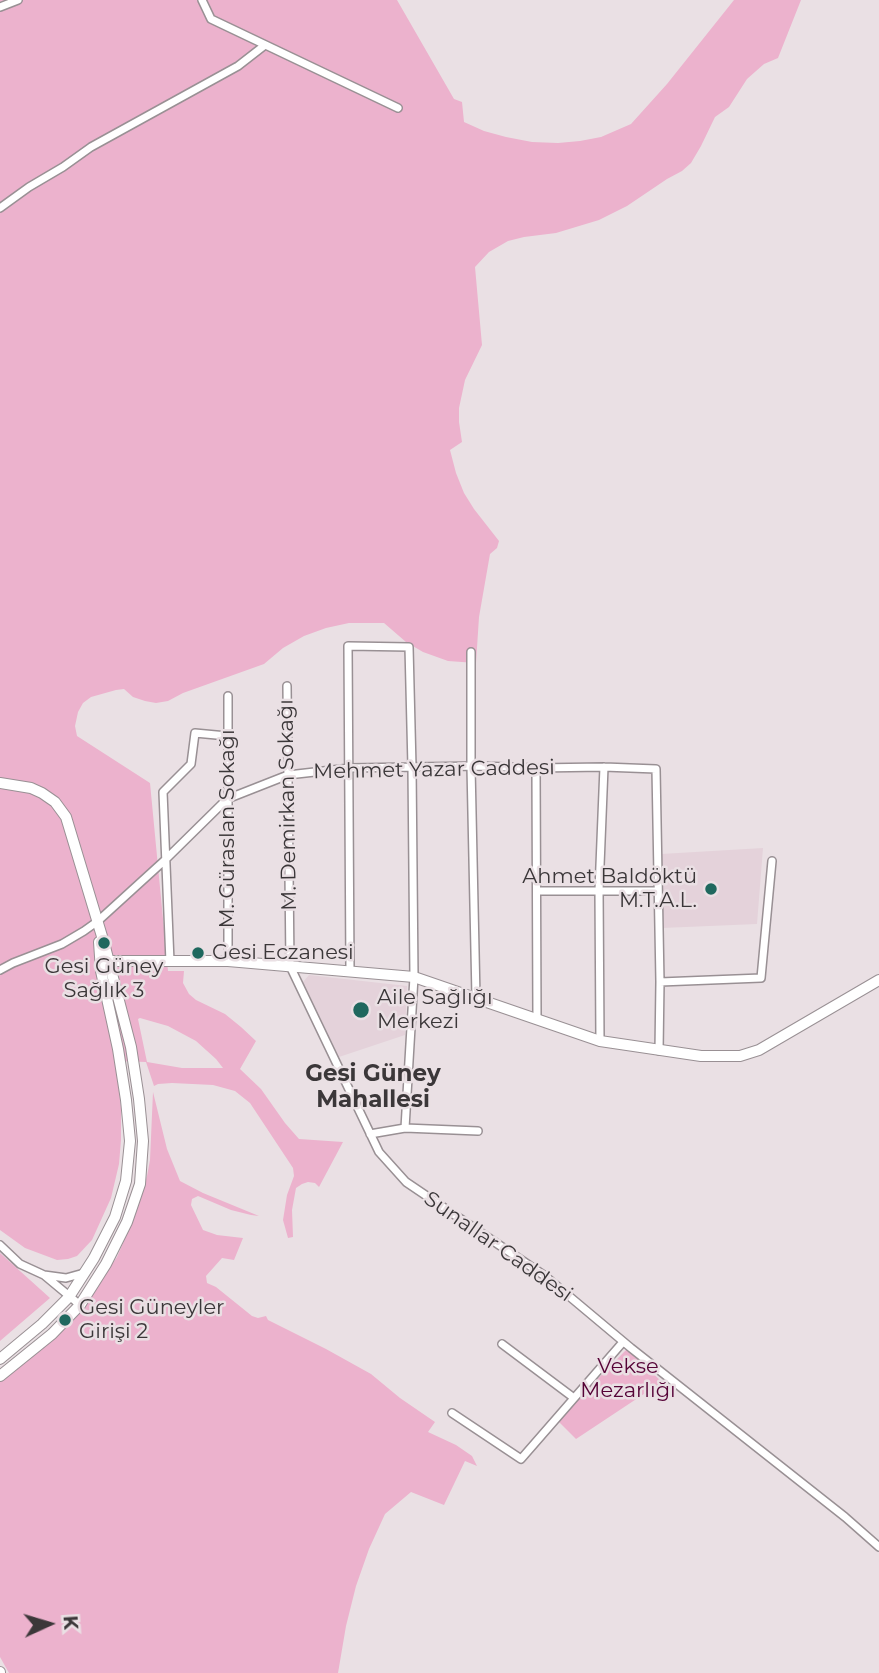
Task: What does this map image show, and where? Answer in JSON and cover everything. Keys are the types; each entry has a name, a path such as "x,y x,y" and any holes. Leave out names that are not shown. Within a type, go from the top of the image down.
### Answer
{"street":[{"path":"0,7 18,0"},
{"path":"202,0 211,19 398,108"},
{"path":"0,208 91,147 238,66 265,45"},
{"path":"350,971 348,646 409,647 414,977 405,1128"},
{"path":"471,652 476,997"},
{"name":"M. Demirkan Sokağı","path":"287,686 290,966"},
{"name":"M. Güraslan Sokağı","path":"228,696 228,961"},
{"path":"170,962 163,792 191,764 195,733 227,736"},
{"path":"600,1041 599,890 604,767"},
{"name":"Mehmet Yazar Caddesi","path":"0,970 84,931 165,860 227,799 288,775 350,768 656,769 658,891"},
{"path":"536,768 537,1020"},
{"path":"0,783 31,788 42,793 55,802 66,817 98,921 131,1047 143,1141 140,1184 127,1222 106,1265 80,1305 52,1334 0,1376"},
{"path":"660,982 761,978 772,861"},
{"path":"537,891 658,891 659,1051"},
{"path":"0,1359 43,1324 69,1297 94,1258 115,1217 126,1181 130,1141 126,1100 101,971 98,921"},
{"path":"108,961 228,961 414,977 600,1041 701,1056 740,1056 759,1051 879,980"},
{"name":"Sunallar Caddesi","path":"290,966 379,1152 406,1182 545,1276 623,1342 834,1508 879,1547"},
{"path":"370,1134 405,1128 478,1131"},
{"path":"0,1245 20,1264 44,1275 80,1305"},
{"path":"44,1275 66,1278 84,1273"},
{"path":"452,1413 522,1459 623,1342"},
{"path":"502,1344 574,1398"}],"shaded area":[{"name":"Ahmet Baldöktü M.T.A.L.","path":"763,848 757,924 662,928 661,854"},
{"name":"Aile Sağlığı Merkezi","path":"309,975 407,986 405,1035 339,1057 303,982"}],"green space":[{"path":"0,0 397,0 454,99 462,102 464,122 506,137 558,143 601,137 631,124 667,84 734,0 801,0 778,58 764,64 747,79 729,107 715,117 691,163 682,171 627,206 599,220 556,233 508,241 489,252 475,267 482,345 465,380 459,408 462,442 450,450 464,493 499,541 497,548 490,554 479,617 476,663 448,661 423,652 406,642 384,623 349,623 304,636 283,648 264,664 168,701 145,701 133,697 124,689 91,697 83,703 78,712 75,726 77,736 150,783 168,971 184,971 183,983 189,994 225,1014 256,1041 240,1069 261,1089 299,1139 343,1142 319,1187 308,1182 296,1188 292,1210 293,1237 288,1238 283,1220 287,1195 294,1176 293,1168 250,1103 235,1091 213,1085 172,1083 154,1086 146,1062 116,1061 121,1108 119,1164 111,1198 92,1240 77,1256 57,1260 25,1248 0,1230","holes":["138,1019 168,1026 196,1041 223,1068 182,1068 147,1062"]},
{"path":"153,1092 167,1149 180,1181 259,1216 231,1210 198,1196 192,1199 191,1205 203,1230 217,1235 243,1238 234,1260 222,1258 206,1276 207,1283 252,1316 266,1316 268,1320 371,1374 435,1422 428,1432 472,1456 477,1466 465,1461 444,1505 411,1492 385,1514 356,1586 338,1673 9,1673 0,1657 0,1377 97,1286 117,1257 133,1220 147,1176"},
{"path":"0,1253 50,1298 0,1341"},
{"name":"Vekse Mezarlığı","path":"627,1349 662,1382 576,1439 557,1420"}],"place":[{"name":"Ahmet Baldöktü M.T.A.L.","path":"711,889"},
{"name":"Gesi Güney Sağlık 3","path":"104,943"},
{"name":"Gesi Eczanesi","path":"198,953"},
{"name":"Aile Sağlığı Merkezi","path":"361,1010"},
{"name":"Gesi Güneyler Girişi 2","path":"65,1320"}],"district":[{"name":"Gesi Güney Mahallesi","path":"373,1087"}]}
